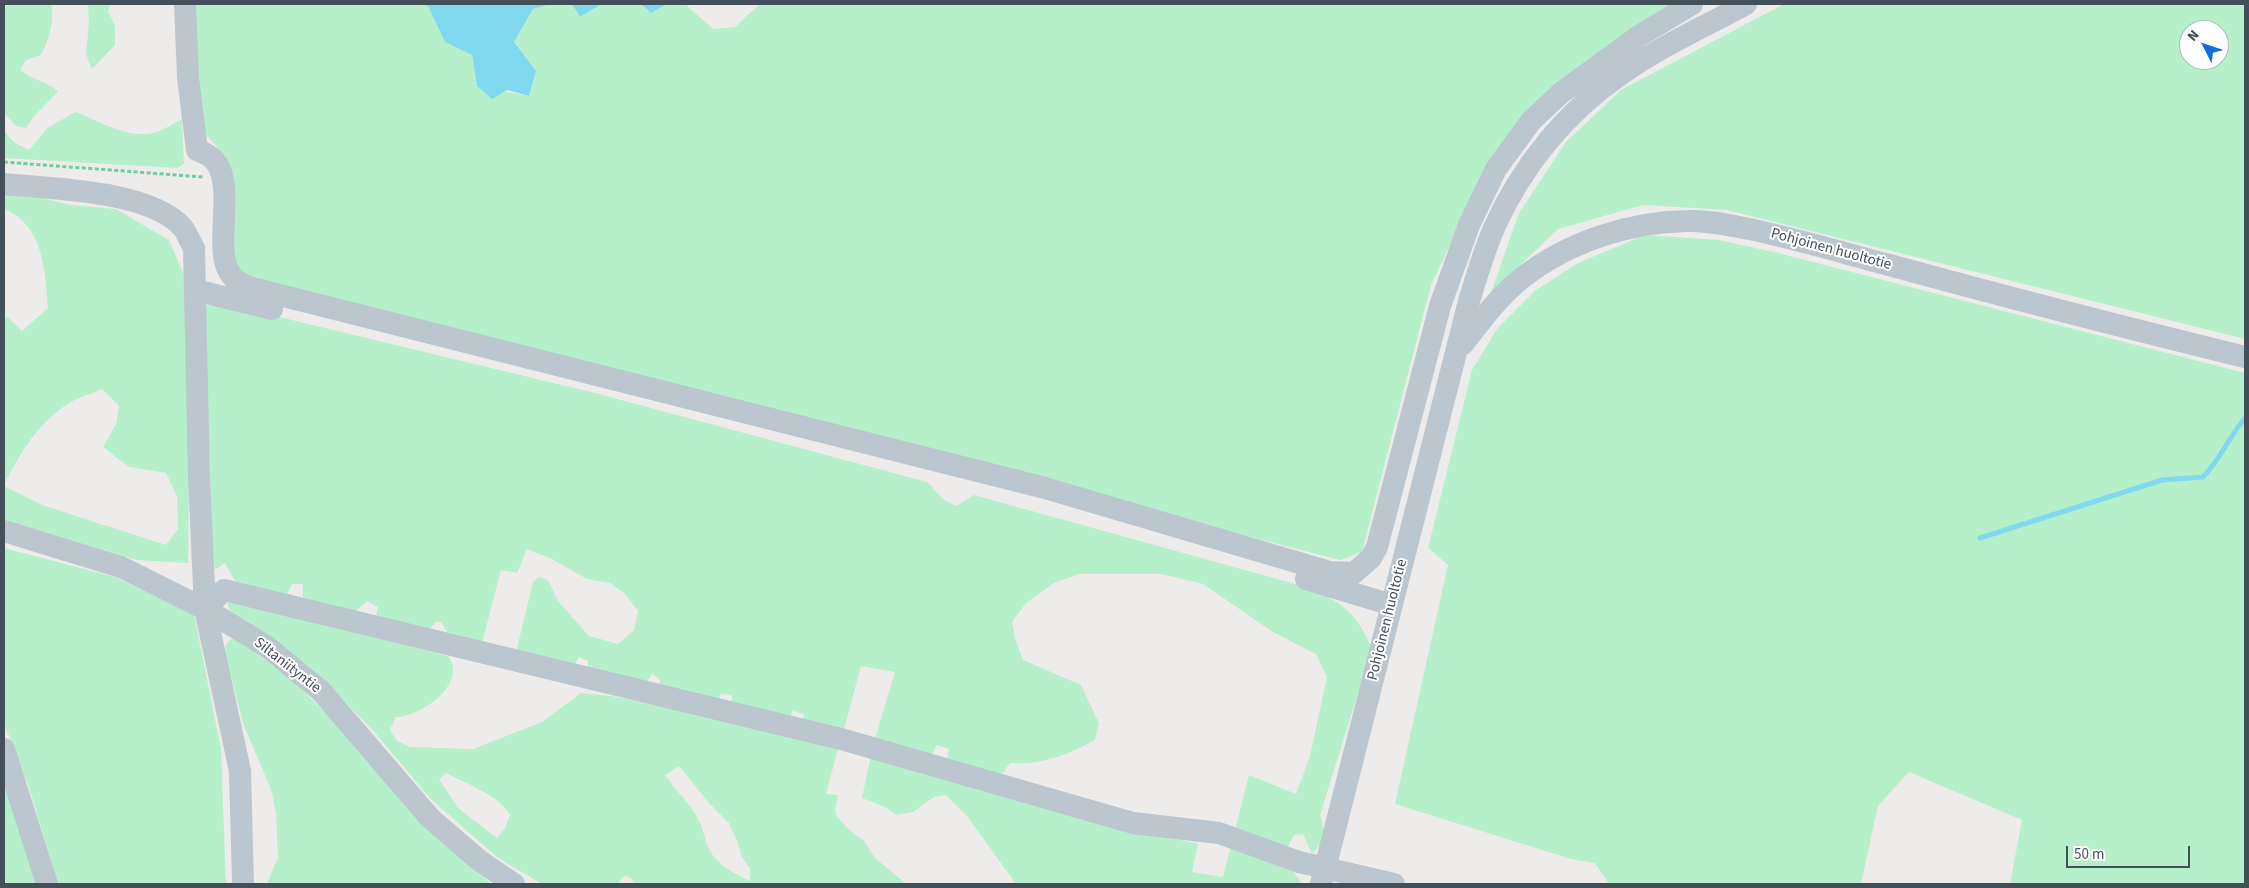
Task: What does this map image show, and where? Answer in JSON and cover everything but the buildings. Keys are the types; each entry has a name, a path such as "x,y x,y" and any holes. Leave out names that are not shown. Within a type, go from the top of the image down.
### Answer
{"lane":[{"path":"186,4 188,78 197,150 211,157 220,168 225,201 224,258 232,276 248,287 1097,502 1330,572 1354,573 1371,558 1377,547 1440,306 1469,225 1496,169 1531,121 1562,93 1639,36 1692,4"},
{"name":"Pohjoinen huoltotie","path":"1323,876 1469,301 1485,250 1496,225 1514,191 1543,147 1569,118 1620,75 1653,54 1746,4"},
{"path":"4,184 126,198 159,210 182,227 194,248 199,478 205,609 240,771 243,884"},
{"name":"Pohjoinen huoltotie","path":"1456,355 1485,315 1521,278 1563,251 1605,234 1646,225 1688,220 1782,236 2072,315 2245,356"},
{"path":"195,290 505,365 966,481 1220,552 1392,605"},
{"name":"Siltaniityntie","path":"4,531 121,567 205,609 266,646 321,692 430,818 480,861 514,884"},
{"path":"205,609 224,590 841,740 1133,823 1219,833 1299,862 1323,876 1379,883"},
{"path":"4,749 47,884"}],"path":[{"path":"4,162 222,178"}],"green space":[{"path":"4,4 51,4 52,23 44,49 41,55 26,60 20,70 58,91 26,128 16,126 4,113"},
{"path":"88,4 111,4 108,11 115,26 115,45 92,69 86,55 89,22"},
{"path":"195,4 421,4 428,6 445,42 472,55 477,86 529,96 536,71 514,42 533,9 551,4 572,4 580,17 602,4 641,4 651,13 667,4 685,4 713,29 735,27 760,4 1672,4 1488,165 1431,285 1362,552 1340,560 248,280 232,263 226,157 202,130 198,109"},
{"path":"1784,4 2245,4 2245,339 1727,210 1643,205 1558,229 1491,293 1519,213 1566,142 1621,90"},
{"path":"76,112 115,129 136,134 157,132 182,119 184,164 177,168 4,158 4,131 15,143 29,150 47,128"},
{"path":"4,189 71,205 116,209 169,240 184,275 189,469 188,563 137,560 4,520 4,486 42,505 166,545 178,529 177,496 166,473 129,467 103,447 116,424 119,406 102,389 70,403 46,421 30,441 4,485 4,318 8,317 22,331 48,308 40,251 35,238 27,226 17,216 4,209"},
{"path":"1645,235 1719,240 1778,253 2245,373 2245,884 2010,884 2022,820 1909,772 1878,806 1861,884 1609,884 1595,863 1571,859 1395,804 1448,565 1428,548 1472,370 1497,329 1536,290 1578,263"},
{"path":"213,301 595,393 927,482 944,500 956,506 974,495 1317,590 1350,613 1361,627 1372,648 1320,815 1323,826 1322,841 1312,854 1303,834 1294,835 1287,849 1235,830 1249,775 1296,794 1310,756 1327,677 1316,654 1273,632 1203,584 1162,574 1079,574 1054,583 1026,603 1012,622 1015,639 1023,660 1081,685 1099,723 1095,740 1065,754 1043,761 1010,763 1002,774 947,762 949,749 937,745 931,756 874,742 895,672 861,666 843,733 803,724 804,715 793,710 789,720 732,706 732,695 721,694 717,703 661,687 659,678 652,674 645,685 588,671 588,661 579,657 574,666 516,652 533,582 539,577 548,580 558,601 589,636 618,644 634,630 638,611 624,593 610,583 587,579 552,559 527,549 517,573 501,570 482,643 451,639 441,622 436,622 426,632 376,617 378,607 367,601 352,615 303,601 303,584 292,584 287,595 235,581 225,563 215,570 212,541 205,308"},
{"path":"4,548 115,577 194,614 221,749 226,884 58,884 29,787 4,723"},
{"path":"232,600 448,656 453,667 452,677 447,688 429,705 406,716 396,717 390,729 397,741 410,747 473,749 542,722 581,693 612,696 839,745 826,794 838,795 836,815 848,829 864,841 875,858 906,884 635,884 627,876 622,877 618,884 542,884 498,858 430,798 376,734 327,683 230,611 227,604","holes":["679,766 709,803 729,823 742,857 750,869 750,881 724,867 710,851 700,823 691,807 665,775","446,773 482,791 505,808 510,815 505,828 497,838 458,808 439,779"]},
{"path":"231,639 241,641 296,684 338,725 437,838 491,884 267,884 278,857 276,812 271,789 244,726 225,654 226,645"},
{"path":"871,755 1114,825 1198,844 1192,872 1223,877 1231,845 1292,870 1302,884 1016,884 967,816 946,795 934,797 913,812 897,815 885,807 862,798"},
{"path":"4,778 39,884 4,884"}],"water":[{"path":"421,4 551,4 533,9 514,42 536,71 529,96 507,90 492,99 477,86 472,55 445,42 428,6"},
{"path":"572,4 602,4 580,17"},
{"path":"641,4 667,4 651,13"}],"waterway":[{"path":"1980,538 2162,480 2203,477 2245,418"}]}
